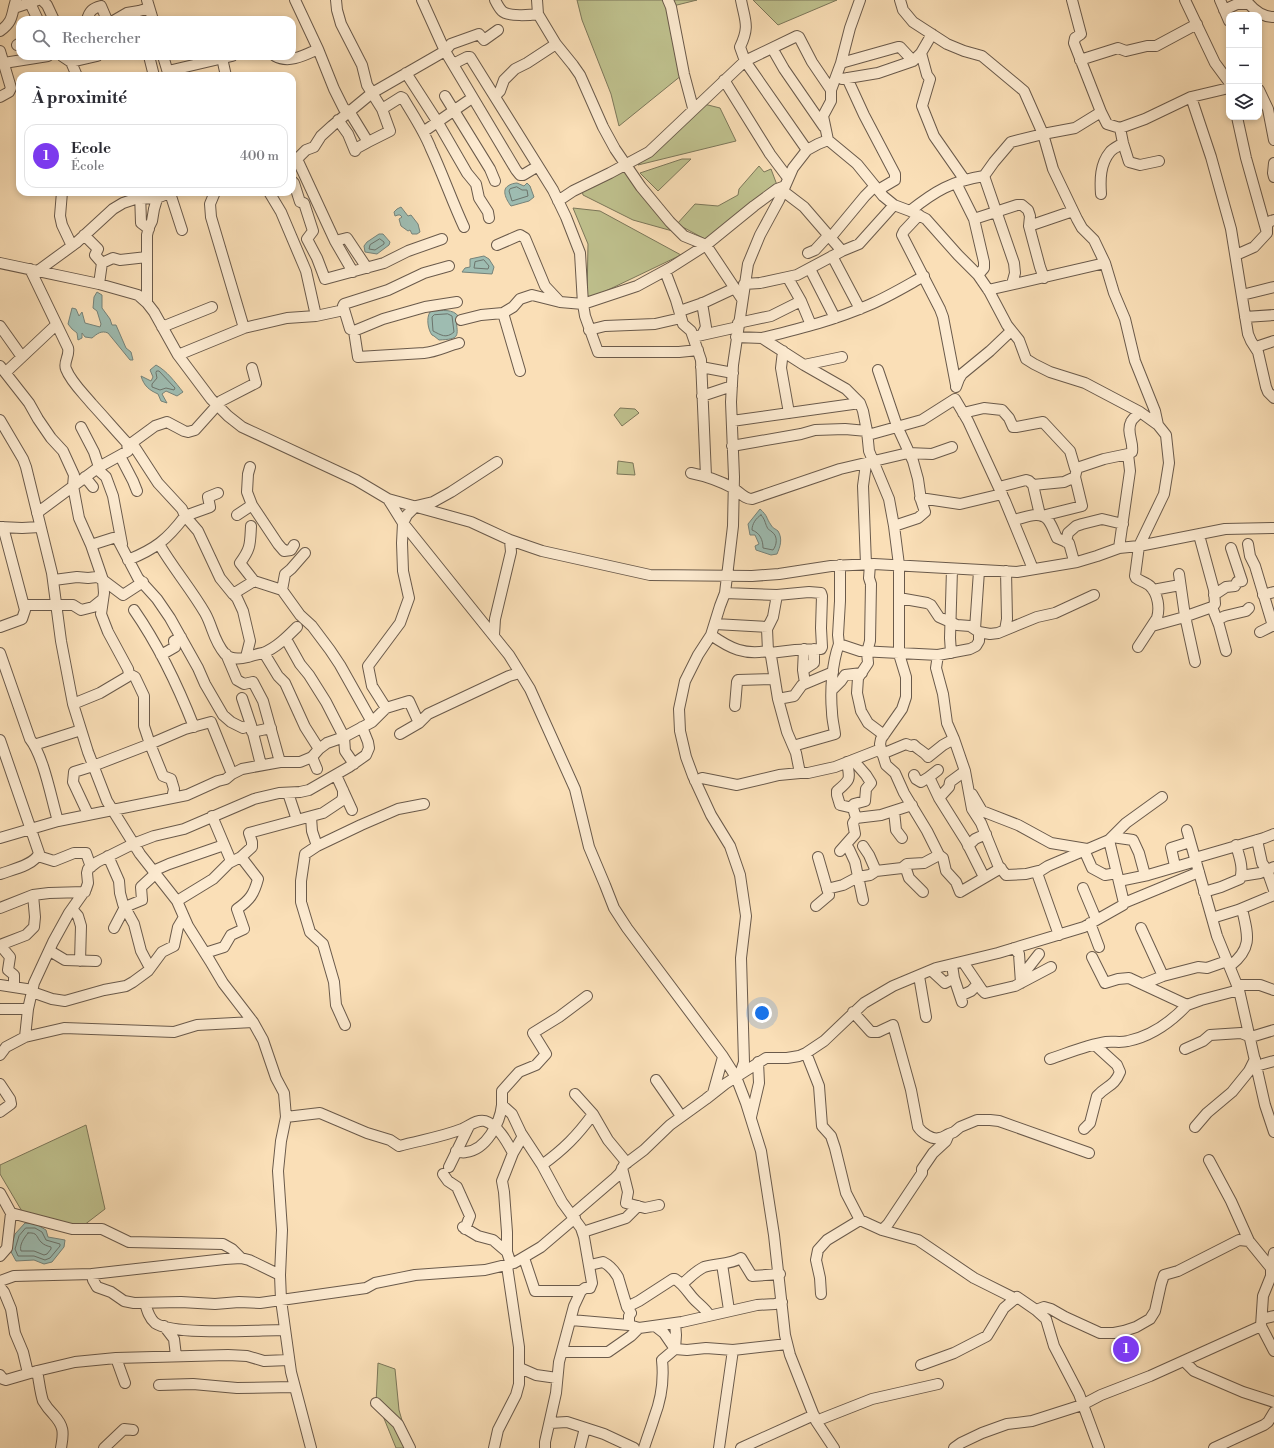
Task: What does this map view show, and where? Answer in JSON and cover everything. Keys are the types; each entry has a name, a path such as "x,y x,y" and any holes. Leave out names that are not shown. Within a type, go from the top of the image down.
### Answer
{"street":[{"path":"42,0 47,5 52,16"},
{"path":"295,0 344,109 349,111 368,142"},
{"path":"336,0 337,10 342,24 362,65 367,85 382,109 390,131 357,148 355,151 348,134 338,120"},
{"path":"422,0 445,50 472,98 516,170 520,175 523,175 538,166"},
{"path":"495,0 502,12 505,13 524,16 538,14"},
{"path":"536,0 538,14 556,44 574,65 580,75 603,127 615,149 641,187 670,222 684,236 706,245 740,286"},
{"path":"668,0 671,6 684,74 693,108"},
{"path":"741,0 747,26 740,47 745,61 807,150"},
{"path":"860,0 850,28 841,63 832,85 831,100 823,116 824,127 828,140 857,164 877,188 894,205 926,219 978,275 1011,331 1019,340 1026,359 1058,375 1085,383 1140,412 1158,425 1166,435 1168,463 1164,494 1139,546 1135,576 1150,586 1153,590 1157,599 1159,613 1138,647"},
{"path":"900,0 903,10 913,22 952,47 982,56 1024,91 1043,134 1053,169 1082,228 1094,240 1105,263 1114,293 1125,319 1135,361 1155,411 1158,425"},
{"path":"1072,0 1081,34 1075,38 1074,43 1107,124 1120,128 1145,119 1191,97 1226,90"},
{"path":"1220,0 1226,14"},
{"path":"1188,1 1215,63 1226,78"},
{"path":"0,31 10,23 13,18 15,4 34,2 37,16"},
{"path":"88,16 94,8 101,3 106,16"},
{"path":"1224,10 1237,4 1250,4 1254,10 1269,17 1274,17"},
{"path":"119,16 125,9 149,13"},
{"path":"1080,60 1118,48 1126,51 1146,46 1156,46 1197,24"},
{"path":"296,159 306,150 314,147 321,136 349,111 406,72 445,50 451,44 479,34 484,40 498,30"},
{"path":"832,85 847,78 878,72 913,61 921,53 932,34"},
{"path":"558,201 573,191 610,173 653,148 693,108 745,61 798,36 812,62 832,85"},
{"path":"495,96 500,91 504,80 514,69 528,63 556,44"},
{"path":"841,63 898,47 900,47 913,61"},
{"path":"772,48 784,69 824,127"},
{"path":"296,58 318,49"},
{"path":"0,50 11,89 0,97"},
{"path":"921,53 930,79 922,106 934,136 960,181 974,219 984,262 984,268 978,275"},
{"path":"453,64 466,57 470,57 558,201 580,253 583,304 589,330 598,352 679,352 698,350"},
{"path":"4,63 23,60"},
{"path":"68,60 71,62 76,72"},
{"path":"71,62 79,60"},
{"path":"150,60 153,72"},
{"path":"164,60 168,72"},
{"path":"172,72 216,60"},
{"path":"226,72 227,60"},
{"path":"406,72 437,121 467,173 476,184 479,198 488,212 488,218"},
{"path":"808,253 815,250 827,237 831,237 865,196 877,188 895,180 896,174 864,115 847,78"},
{"path":"724,80 770,154 785,185 842,251"},
{"path":"445,96 490,169 495,180"},
{"path":"382,109 401,97 403,98 423,132 464,226"},
{"path":"1191,97 1211,157 1231,229 1245,317 1251,342 1256,347 1268,392 1274,398"},
{"path":"1262,97 1271,111 1274,140"},
{"path":"423,132 472,98"},
{"path":"410,109 424,100"},
{"path":"1033,569 1014,520 955,399 956,385 943,318 936,299 902,235 914,213 925,199 960,181 984,176 1011,142 1075,128 1101,112"},
{"path":"1237,120 1267,233"},
{"path":"1120,128 1129,162 1140,165 1159,161"},
{"path":"738,1075 744,1062 741,958 746,916 740,875 730,846 711,815 695,781 686,757 680,731 679,709 685,681 698,655 712,635 725,593 733,533 734,488 732,386 736,337 742,299 740,286 754,248 794,168 807,150 828,140"},
{"path":"1101,194 1100,177 1104,162 1110,151 1123,143"},
{"path":"296,162 335,241 353,272"},
{"path":"1274,163 1274,177"},
{"path":"984,176 998,212 1014,263 1015,273 1012,284"},
{"path":"461,320 481,315 503,313 513,307 520,299 532,295 560,302 583,304 637,286 665,271 706,245 754,206 785,185"},
{"path":"296,189 300,202 304,203 313,231 308,239 318,258 325,280 384,263 408,251 442,239"},
{"path":"62,196 60,216 62,225 72,246"},
{"path":"35,270 72,246 112,209 138,196"},
{"path":"140,196 141,223 149,229"},
{"path":"147,303 147,257 149,229 158,196"},
{"path":"172,196 182,230"},
{"path":"213,196 210,204 211,217 244,328"},
{"path":"271,196 281,212 303,263 316,316"},
{"path":"589,330 605,326 659,324 740,286 788,278 842,251 860,244 894,205"},
{"path":"974,219 1017,205 1022,205 1028,210 1030,216 1030,226 1044,278"},
{"path":"1030,226 1073,211"},
{"path":"1236,255 1254,246 1267,233 1267,224 1274,220"},
{"path":"498,245 520,235 525,238 545,286 560,302"},
{"path":"84,236 98,249 95,255 102,263 99,284"},
{"path":"335,241 347,238 367,268"},
{"path":"832,256 860,309"},
{"path":"102,263 113,258 120,260 147,257"},
{"path":"0,263 99,284 138,295 147,303 178,355 217,407 242,427 356,480 388,499 471,522 510,540 542,551 608,567 650,575 727,576 779,574 840,565 868,564 1017,572 1074,562 1119,548 1139,546 1225,529 1274,528"},
{"path":"988,290 1105,263"},
{"path":"0,269 12,266"},
{"path":"449,266 424,273 388,290 344,304 344,310 350,330 354,331 358,357 424,354 459,343"},
{"path":"810,268 835,318"},
{"path":"35,270 56,325 69,351 65,366 66,370 85,396 127,443 133,480 137,491"},
{"path":"665,271 683,324 698,336"},
{"path":"736,337 762,338 835,318 886,297 924,276"},
{"path":"788,278 801,301 811,325"},
{"path":"1242,295 1274,287"},
{"path":"698,336 771,316 801,301"},
{"path":"354,331 390,317 425,307 457,302"},
{"path":"702,303 706,327 698,336 698,350 701,360 706,476"},
{"path":"162,327 212,307"},
{"path":"178,355 244,328 287,318 316,316 344,310"},
{"path":"503,313 520,371"},
{"path":"1245,317 1274,314"},
{"path":"56,325 22,357 3,369 29,403 51,438 63,451 74,475 73,486 79,518 91,545 103,580 104,588 101,614 108,632 128,668 129,674"},
{"path":"0,326 22,357"},
{"path":"956,385 962,374 1011,331"},
{"path":"762,338 804,365 846,389 860,402 863,411 869,451 869,463 863,486 868,564 870,641 867,652 868,663 858,678 857,693 861,711 868,723 884,735"},
{"path":"1256,347 1274,341"},
{"path":"783,351 781,368 790,413"},
{"path":"804,365 842,357"},
{"path":"701,367 733,373"},
{"path":"37,513 85,477 127,450 155,426 167,422 188,432 195,430 221,401 232,395 258,386 252,368"},
{"path":"878,370 897,426 908,453 913,461 924,512 918,518 894,526"},
{"path":"702,396 732,386"},
{"path":"732,446 787,437 815,430 845,429 867,433 922,420 955,399"},
{"path":"732,421 860,402"},
{"path":"963,413 984,408 1002,410 1009,418 1013,427 1043,422 1070,451 1075,468 1082,506 1014,520"},
{"path":"1033,485 1064,482 1076,473 1104,460 1132,452 1133,448 1129,433 1131,422 1140,412"},
{"path":"0,420 23,459 40,527 48,550 54,580 61,641 73,704 93,766 111,810 133,844 177,901 184,917 223,983 253,1022 266,1044 276,1078 284,1093 286,1117 281,1141 278,1171 282,1230 280,1276 281,1300 284,1330 294,1387 311,1448"},
{"path":"81,427 94,452 98,468 106,477 114,496 123,550"},
{"path":"691,473 706,476 734,488 748,499 752,499 840,469 908,453 932,454 952,447"},
{"path":"127,450 182,509 185,516 198,530 220,578 237,598 243,611 250,642 246,657"},
{"path":"1119,548 1130,471 1128,454"},
{"path":"386,708 372,686 368,666 400,622 409,598 403,572 403,523 409,512 416,506 433,502 497,462"},
{"path":"869,463 889,499 894,526 899,565 899,654 906,678 906,697 902,710 881,739 881,752 886,765 895,774 939,855 943,858 946,871 956,882 960,892 1001,868"},
{"path":"250,467 247,492 252,506 284,551 291,550 294,545"},
{"path":"85,477 93,488"},
{"path":"920,498 960,504 1000,491 1026,480 1029,481 1033,485 1041,515 1049,521 1057,538 1068,543 1074,562"},
{"path":"128,560 144,554 160,544 176,528 185,516 210,507 208,497 218,493"},
{"path":"388,499 403,523 494,635 520,673 539,709 575,789 589,847 614,908 627,928 738,1075 761,1150 780,1274 787,1344 796,1373 815,1418 834,1448"},
{"path":"237,515 252,506"},
{"path":"1066,542 1068,533 1076,526 1102,519 1123,524"},
{"path":"251,526 250,545 240,563 254,582 282,590 300,615 312,626 340,665 372,722"},
{"path":"0,627 22,619 25,610 2,527 40,527"},
{"path":"1152,626 1212,607 1215,604 1199,535"},
{"path":"91,545 115,538 133,570 164,609 181,637 223,715 231,722 244,728 271,728"},
{"path":"494,635 495,619 511,552 510,540"},
{"path":"160,544 172,565 206,615 213,635 226,654 237,680 244,684 253,682 263,700 280,762"},
{"path":"1248,544 1250,556 1255,566 1273,626 1260,632"},
{"path":"1214,595 1226,587 1235,586 1237,582 1242,581 1231,548"},
{"path":"282,590 285,574 304,554"},
{"path":"793,746 835,734 832,711 832,690 836,652 840,644 838,635 840,565"},
{"path":"951,653 950,622 952,569"},
{"path":"840,644 845,647 867,652 938,655 976,646 979,641 977,631 979,571"},
{"path":"1005,630 1007,619 1006,571"},
{"path":"54,580 77,577 97,577 123,595 143,582"},
{"path":"1153,590 1179,580 1195,662"},
{"path":"233,594 254,582"},
{"path":"712,635 723,644 746,653 821,649 822,647 821,593 808,592 777,595 725,593"},
{"path":"1263,595 1274,592"},
{"path":"777,595 773,617 768,627 769,652 778,699 787,732 796,753 800,773"},
{"path":"899,598 927,603 931,605 939,617 950,622 990,634 1005,630 1037,617 1055,613 1094,596"},
{"path":"24,605 74,605 81,610 93,607 103,599"},
{"path":"1212,607 1226,651"},
{"path":"1217,620 1225,616 1246,611 1249,608"},
{"path":"134,610 161,654 182,696 194,727"},
{"path":"715,624 768,627"},
{"path":"226,654 231,658 246,657 264,652 286,639 297,628"},
{"path":"161,654 175,647 174,641 181,637"},
{"path":"286,639 300,664 309,674 326,702 344,737 345,751 354,764"},
{"path":"805,683 803,670 814,663 809,649"},
{"path":"264,652 278,676 285,683 305,727 316,753 317,769"},
{"path":"0,653 30,739 34,745 45,776 58,820"},
{"path":"938,655 936,668 947,723 965,771 972,809 981,823 1001,868 1006,875 1026,874 1038,871 1111,838 1126,823 1162,797"},
{"path":"778,699 794,696 798,689 805,683 833,672"},
{"path":"400,734 419,723 428,714 509,676 520,673"},
{"path":"832,690 845,675 862,673"},
{"path":"73,704 100,693 127,677 129,674"},
{"path":"129,674 135,677 144,696 144,726 163,776 171,779 174,789 172,798"},
{"path":"735,706 736,682 738,680 774,679"},
{"path":"242,698 261,765"},
{"path":"0,838 58,820 187,794 226,779 242,769 280,762 300,762 316,753 327,743 344,737 372,722 386,708 409,701 419,723"},
{"path":"88,814 72,782 74,772 150,744 185,729 211,722 223,715"},
{"path":"211,722 232,774"},
{"path":"25,1037 28,1009 32,991 50,951 72,909 85,892 88,884 87,872 96,862 133,844 154,836 184,829 254,799 279,793 309,790 354,764 366,755 369,748 362,727"},
{"path":"34,745 81,730"},
{"path":"695,781 702,778 737,785 779,775 808,773 906,744 911,746 914,745 917,749 923,751 928,756 954,739"},
{"path":"0,740 38,849 38,856 32,862 0,874"},
{"path":"850,761 871,783 866,789 865,801 854,804 851,807 844,807 840,805 837,791 848,782 850,761"},
{"path":"914,775 916,779 921,782 938,770"},
{"path":"939,798 949,787 950,782 965,771"},
{"path":"336,775 352,810"},
{"path":"929,777 939,798 968,846 984,877"},
{"path":"968,787 982,810 1018,825 1051,843 1086,850"},
{"path":"177,901 213,879 252,846 249,833 323,813 341,801 343,797 343,790"},
{"path":"288,793 297,820"},
{"path":"345,1025 336,1004 334,982 323,944 310,932 301,902 301,881 305,854 317,846 398,809 424,804"},
{"path":"856,818 871,817 912,805"},
{"path":"851,807 853,808 856,818 853,823 856,834 844,850 855,862 863,900"},
{"path":"894,811 896,830 902,838"},
{"path":"205,953 224,947 231,935 244,929 237,909 246,902 254,892 258,879 236,859 224,845 212,816"},
{"path":"311,817 312,831 317,846"},
{"path":"1187,830 1217,936 1238,987 1251,1037 1265,1105 1274,1132"},
{"path":"968,846 975,839 986,834"},
{"path":"1086,850 1092,868 1105,874 1118,877 1143,876 1274,834"},
{"path":"1111,838 1133,840 1139,853 1143,876 1149,893"},
{"path":"1111,838 1124,903"},
{"path":"1257,840 1262,863 1270,869 1274,890"},
{"path":"1175,866 1171,848 1190,842"},
{"path":"114,928 125,907 142,900 142,887 154,872 169,864 224,845"},
{"path":"1236,845 1241,864 1241,876"},
{"path":"863,846 876,871"},
{"path":"38,856 54,860 74,853 86,853 91,867"},
{"path":"827,889 843,886 858,877 870,875 876,871 902,868 907,864 924,863 939,855"},
{"path":"108,856 118,880 123,904 134,924 141,951 150,968"},
{"path":"816,906 829,895 818,857"},
{"path":"905,866 909,878 923,892"},
{"path":"1204,892 1237,880 1241,876 1260,873 1270,869"},
{"path":"1038,871 1037,875 1059,935"},
{"path":"92,1274 96,1287 110,1292 124,1301 134,1303 175,1302 215,1304 239,1302 260,1303 366,1288 375,1282 416,1275 459,1272 509,1265 524,1258 550,1240 573,1216 615,1178 624,1165 644,1150 681,1116 758,1062 766,1058 787,1058 806,1053 824,1040 853,1012 892,986 952,964 1014,948 1084,927 1123,905 1124,903 1199,872"},
{"path":"1083,888 1099,948"},
{"path":"0,908 33,895 85,892"},
{"path":"14,987 14,975 8,970 10,957 0,945 26,935 34,927 35,917 33,895"},
{"path":"1212,918 1242,909 1274,895"},
{"path":"72,909 78,916 81,926 80,961"},
{"path":"1143,984 1163,976 1198,967 1208,968 1229,964 1236,961 1246,948 1248,941 1242,909"},
{"path":"0,984 32,991 52,1000 61,1001 71,1000 92,993 126,986 150,968 162,952 174,946 178,927 184,917"},
{"path":"1141,928 1163,976"},
{"path":"1014,948 1019,954 1021,980"},
{"path":"50,951 64,959 96,961"},
{"path":"1021,980 1038,954"},
{"path":"1092,957 1105,983 1118,979 1129,978 1187,1005"},
{"path":"963,962 985,993 1051,967"},
{"path":"952,964 954,978 961,999 978,984"},
{"path":"932,971 944,983 954,978"},
{"path":"919,976 926,1017"},
{"path":"1050,1059 1107,1042 1129,1041 1155,1031 1171,1022 1187,1005 1238,987 1260,985 1274,990"},
{"path":"456,1151 466,1152 479,1147 490,1136 501,1113 502,1091 519,1072 536,1065 546,1054 533,1033 559,1018 587,996"},
{"path":"0,1009 28,1009"},
{"path":"853,1012 871,1032 878,1032 893,1025 918,1127 921,1131 933,1138 939,1138 977,1120 999,1121 1089,1152"},
{"path":"0,1055 6,1047 25,1037 67,1028 174,1032 197,1024 253,1022"},
{"path":"1186,1049 1204,1041 1210,1035 1241,1034 1251,1037 1274,1030"},
{"path":"1084,1129 1090,1123 1097,1096 1111,1086 1120,1072 1117,1065 1095,1045"},
{"path":"806,1053 819,1086 822,1126 831,1136 846,1193 860,1220 882,1230 918,1240 974,1278 1016,1299 1017,1297 1046,1319 1054,1346 1076,1387 1099,1448"},
{"path":"713,1093 723,1057"},
{"path":"1196,1126 1207,1113 1232,1092 1256,1062 1274,1061"},
{"path":"750,1118 759,1083 758,1062"},
{"path":"656,1080 681,1116"},
{"path":"0,1084 10,1099 11,1104 0,1112"},
{"path":"575,1094 593,1114 624,1165 628,1192 626,1203 645,1208 659,1205"},
{"path":"502,1105 512,1114 523,1136 542,1165 562,1202 583,1232 590,1265 592,1286 581,1291 535,1291 524,1258"},
{"path":"286,1117 320,1113 367,1133 390,1140 399,1146 420,1140 435,1139 479,1121 486,1122 495,1128 513,1153"},
{"path":"542,1165 560,1152 578,1135 593,1114"},
{"path":"469,1126 446,1171 448,1181 457,1187 470,1216 464,1228 478,1236 493,1240 507,1252"},
{"path":"882,1230 888,1224 917,1181 922,1173 922,1169 932,1153 946,1141 949,1134"},
{"path":"494,1448 498,1430 516,1395 519,1384 519,1347 507,1252 507,1232 502,1181 513,1153 523,1136"},
{"path":"1209,1160 1231,1201 1249,1241 1270,1268"},
{"path":"0,1193 11,1213 7,1248 0,1256"},
{"path":"583,1232 626,1218 638,1206"},
{"path":"11,1213 72,1229 102,1229 129,1242 223,1244 232,1249 241,1258"},
{"path":"821,1294 820,1278 816,1260 818,1250 827,1240 860,1220"},
{"path":"1036,1310 1044,1307 1051,1309 1100,1333 1114,1333 1136,1327 1150,1319 1155,1311 1164,1275 1178,1271 1239,1240 1249,1241"},
{"path":"1274,1254 1270,1268 1271,1276 1263,1296 1261,1323 1274,1351"},
{"path":"0,1281 14,1276 92,1274 241,1258 249,1260 280,1276"},
{"path":"682,1284 693,1273 703,1268 730,1263 741,1258 752,1276 780,1274"},
{"path":"562,1352 608,1352 631,1336 634,1326 629,1316 631,1313 627,1307 618,1277 613,1270 603,1262 590,1265"},
{"path":"722,1264 729,1310"},
{"path":"627,1307 675,1279 682,1284 694,1300 709,1315"},
{"path":"0,1287 4,1292 11,1309 15,1334 43,1401 47,1408 60,1421 63,1427 61,1448"},
{"path":"545,1448 562,1352 574,1306 581,1291"},
{"path":"921,1366 954,1354 987,1336 1004,1308 1016,1299"},
{"path":"571,1320 634,1326 656,1326 729,1310 782,1302"},
{"path":"145,1303 149,1316 153,1322 164,1326 200,1331 284,1330"},
{"path":"954,1448 988,1430 1007,1424 1032,1421 1082,1405 1101,1395 1184,1360 1274,1316"},
{"path":"644,1448 655,1417 660,1397 664,1371 662,1360 675,1348 675,1323"},
{"path":"164,1326 174,1338 176,1356"},
{"path":"656,1326 664,1333 675,1348 687,1350 706,1348 733,1350 787,1344"},
{"path":"720,1448 733,1350"},
{"path":"0,1375 3,1380 6,1380 74,1362 116,1358 228,1355 247,1356 264,1361 289,1360"},
{"path":"116,1358 125,1383"},
{"path":"1184,1360 1194,1371 1243,1392 1274,1402"},
{"path":"520,1368 536,1375 557,1378"},
{"path":"159,1385 193,1384 237,1388 294,1387"},
{"path":"741,1448 815,1418 872,1399 938,1384"},
{"path":"376,1403 398,1424 410,1448"},
{"path":"1264,1425 1268,1422 1274,1412"},
{"path":"550,1422 567,1422 604,1434 634,1448"},
{"path":"1214,1448 1264,1425 1274,1422"},
{"path":"580,1448 585,1428"},
{"path":"104,1448 124,1429 133,1430"}],"green space":[{"path":"577,0 697,0 669,7 682,75 619,126 611,94 582,20"},
{"path":"753,0 837,0 778,25"},
{"path":"704,104 720,108 736,141 638,165"},
{"path":"682,159 691,159 658,191 640,173"},
{"path":"759,166 764,172 771,169 777,185 705,239 677,224 695,204 718,206 738,195 739,189"},
{"path":"627,170 676,232 633,220 583,195 582,190 617,172"},
{"path":"573,208 600,211 681,255 587,300 588,244"},
{"path":"620,408 635,409 639,413 622,426 614,415"},
{"path":"618,461 633,463 635,475 617,474"},
{"path":"86,1125 105,1209 75,1232 23,1213 0,1174 0,1165"},
{"path":"378,1363 395,1369 399,1410 410,1448 396,1448 376,1403"}],"water":[{"path":"517,183 524,186 527,183 530,186 534,197 529,201 511,206 506,199 505,190 509,185"},
{"path":"401,207 408,216 411,215 418,224 420,232 417,234 412,234 410,230 408,231 401,226 399,219 402,217 400,215 395,216 394,212"},
{"path":"379,234 383,234 390,242 389,245 377,254 365,252 364,246 367,242"},
{"path":"484,256 489,259 494,267 492,274 462,272 465,268 470,267 470,259"},
{"path":"97,292 102,295 102,308 110,319 112,325 116,325 126,348 131,352 133,360 130,360 108,333 101,332 92,338 85,337 82,333 82,338 78,340 77,333 68,324 72,308 76,309 79,316 82,312 85,323 100,327 101,324 97,311 93,308 94,297"},
{"path":"450,311 457,314 459,317 456,319 457,333 454,338 439,340 432,335 428,321 430,312"},
{"path":"156,365 174,381 183,392 177,396 166,391 162,394 167,403 161,401 158,394 147,387 141,376 151,381 153,377 150,370"},
{"path":"760,509 766,515 773,528 780,534 780,543 777,554 771,555 756,550 755,546 759,544 755,535 750,535 748,524"},
{"path":"25,1223 36,1224 46,1230 48,1237 65,1240 64,1247 52,1262 44,1264 34,1260 16,1261 10,1250 15,1234"}],"place":[{"name":"Ecole","path":"1126,1349"}]}
